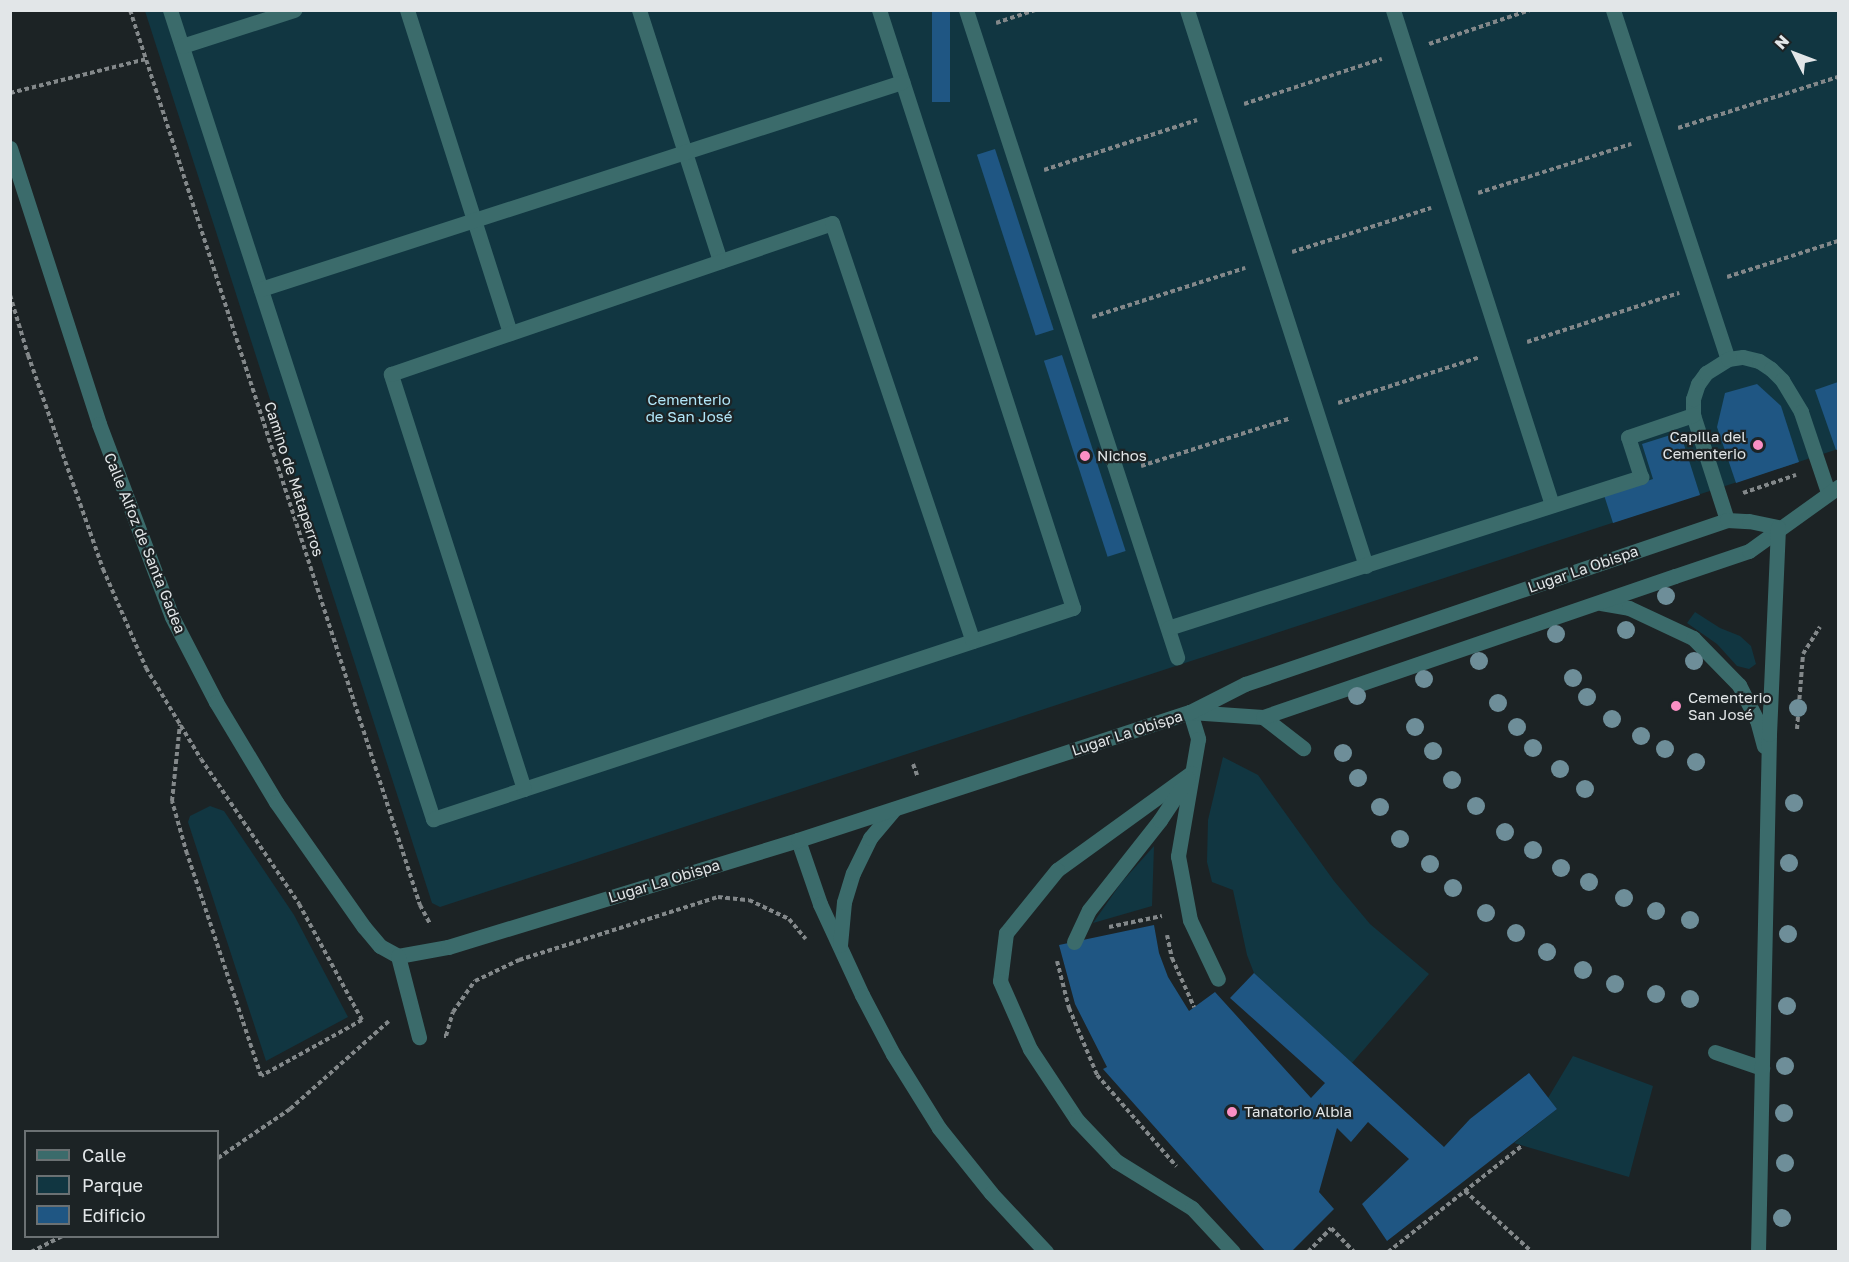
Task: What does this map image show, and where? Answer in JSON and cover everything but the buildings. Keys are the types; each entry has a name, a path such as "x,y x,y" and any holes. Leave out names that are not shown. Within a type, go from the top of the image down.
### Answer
{"street":[{"path":"170,10 433,819 1073,608 879,10"},
{"path":"182,46 294,10"},
{"path":"407,10 510,333"},
{"path":"639,10 720,261"},
{"path":"966,10 1177,657"},
{"path":"1187,10 1366,566"},
{"path":"1393,10 1552,505"},
{"path":"1613,10 1728,358"},
{"path":"261,289 902,82"},
{"name":"Calle Alfoz de Santa Gadea","path":"10,148 99,424 172,617 216,702 276,802 364,927 380,946 398,957"},
{"path":"524,789 391,374 832,222 973,641"},
{"path":"1218,979 1190,920 1178,856 1198,739 1190,712 1263,717 1749,551 1778,527 1833,489 1820,468 1801,412 1782,380 1758,361 1743,357 1728,358 1706,373 1698,384 1693,399 1693,415 1727,520"},
{"path":"1168,628 1641,477 1628,437 1693,415"},
{"name":"Lugar La Obispa","path":"398,957 448,947 798,840 1190,712 1245,684 1727,520 1749,521 1778,527"},
{"path":"1758,1251 1768,760 1778,527"},
{"path":"1598,603 1629,608 1663,623 1693,639 1713,657 1739,685 1757,720 1768,760"},
{"path":"1263,717 1303,748"},
{"path":"1075,939 1089,910 1160,820 1191,773"},
{"path":"1191,773 1057,870 1006,933 1000,981 1030,1049 1077,1120 1116,1161 1192,1208 1233,1251"},
{"path":"840,948 844,902 853,873 870,838 894,809"},
{"path":"798,840 820,904 893,1054 939,1128 991,1194 1046,1251"},
{"path":"398,957 419,1037"},
{"path":"1715,1052 1762,1068"}],"path":[{"name":"Camino de Mataperros","path":"130,10 420,905 437,938 448,947"},
{"path":"973,31 1035,10"},
{"path":"1021,177 1530,10"},
{"path":"10,93 146,59"},
{"path":"1721,500 1820,468"},
{"path":"180,724 172,801 194,877 261,1076 362,1020"},
{"path":"419,1037 447,1036 453,1012 476,981 519,960 718,897 749,900 789,919 808,941"},
{"path":"1180,1171 1097,1075 1069,1008 1053,946 1058,939 1075,939 1162,915 1172,958 1194,1007"},
{"path":"219,1157 290,1109 410,1003"},
{"path":"1388,1251 1523,1145"},
{"path":"1465,1191 1532,1251"},
{"path":"1308,1251 1331,1228 1354,1251"},
{"path":"31,1251 59,1238"}],"green space":[{"name":"Cementerio de San José","path":"145,11 1838,11 1838,449 440,907 432,903"},
{"path":"1695,612 1720,628 1740,636 1751,646 1756,664 1749,669 1737,666 1717,644 1687,623"},
{"path":"1223,757 1258,775 1334,881 1370,924 1429,974 1352,1063 1254,973 1247,955 1233,890 1212,882 1207,862 1208,820"},
{"path":"210,806 224,811 294,915 348,1017 266,1061 188,822 190,816"},
{"path":"1154,846 1152,906 1093,923 1121,883"},
{"path":"1573,1056 1653,1086 1629,1177 1514,1143 1557,1109 1548,1098"}],"place":[{"name":"Capilla del Cementerio","path":"1758,445"},
{"name":"Nichos","path":"1085,456"},
{"name":"Cementerio San José","path":"1676,706"},
{"name":"Tanatorio Albia","path":"1232,1112"}]}
